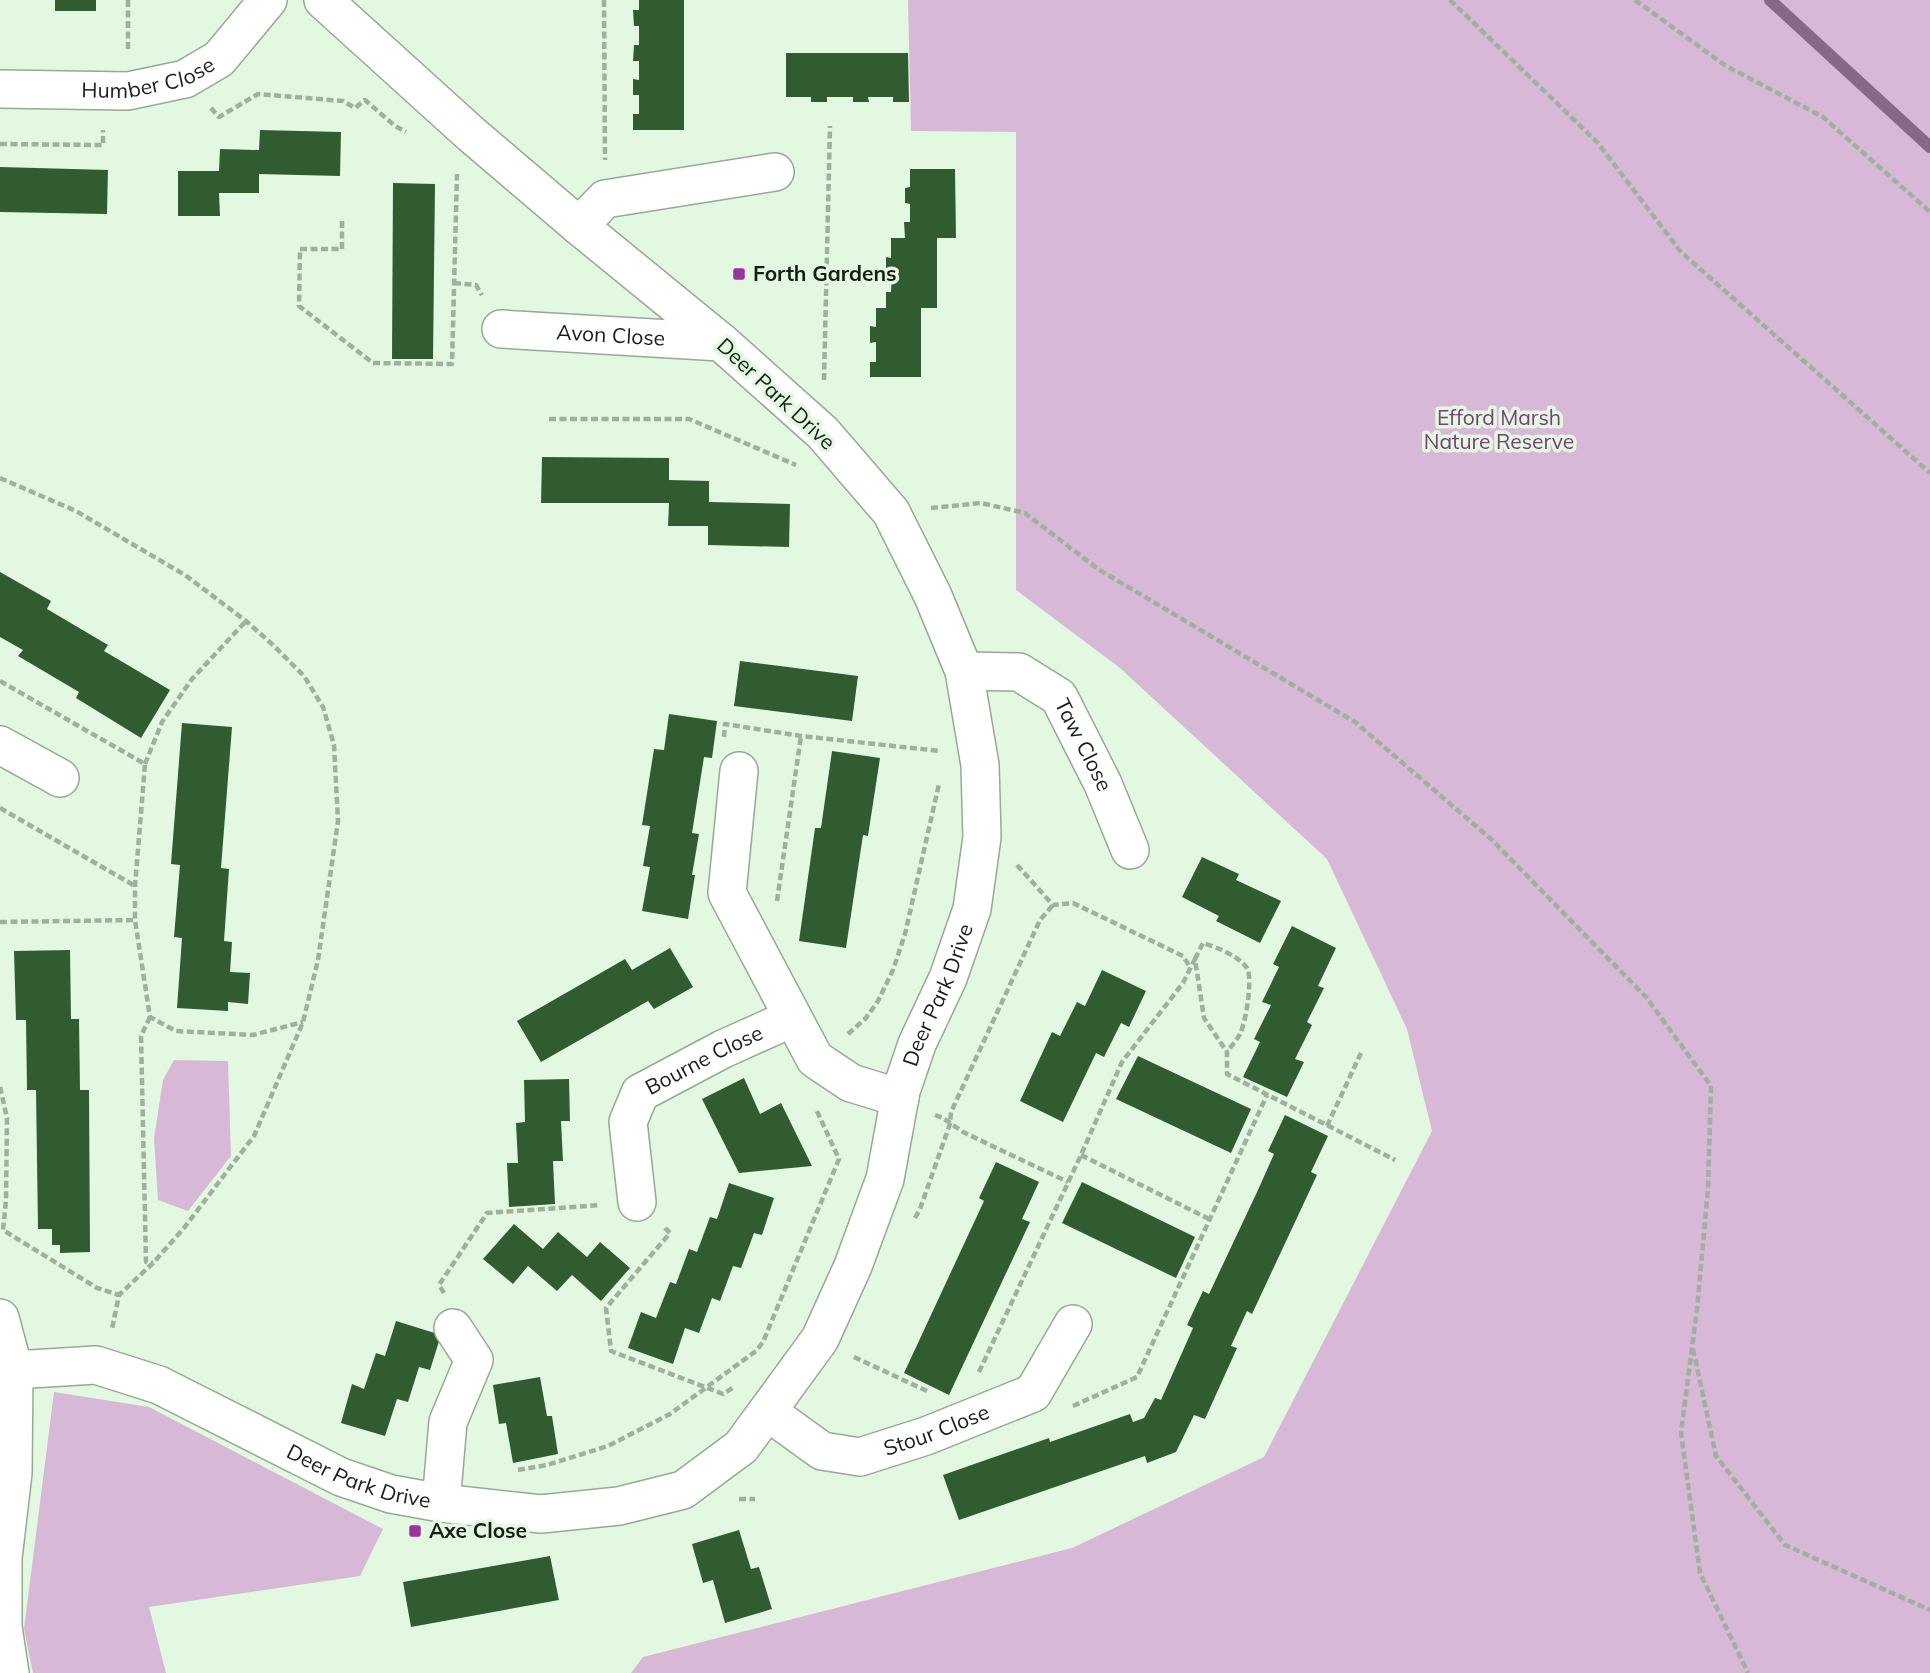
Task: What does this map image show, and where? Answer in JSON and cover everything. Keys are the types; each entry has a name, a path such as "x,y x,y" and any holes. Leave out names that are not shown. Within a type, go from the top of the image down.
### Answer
{"street":[{"name":"Humber Close","path":"0,89 116,91 185,79 219,59 268,0"},
{"name":"Deer Park Drive","path":"14,1370 96,1365 159,1385 341,1477 391,1494 441,1503 541,1514 619,1506 682,1490 741,1447 820,1339 853,1266 885,1179 900,1098 917,1044 948,978 972,909 982,837 979,756 964,671 933,596 891,512 823,433 720,342 471,134 323,0"},
{"path":"579,226 605,199 775,172"},
{"name":"Avon Close","path":"500,329 720,342"},
{"name":"Taw Close","path":"964,671 1019,672 1059,697 1103,784 1130,850"},
{"path":"0,745 61,778"},
{"path":"739,771 727,893 815,1059 851,1083 900,1098"},
{"name":"Bourne Close","path":"637,1202 628,1122 640,1093 723,1049 792,1018"},
{"path":"0,1318 14,1370 13,1473 3,1558 3,1627 10,1673"},
{"path":"1033,1393 1073,1324"},
{"path":"441,1503 448,1422 474,1360 453,1328"},
{"name":"Stour Close","path":"768,1412 822,1451 860,1457 926,1436 1033,1393"}],"path":[{"path":"0,144 103,145 116,91 128,0"},
{"path":"604,0 605,199"},
{"path":"1450,0 1597,142 1681,252 1930,473"},
{"path":"1635,0 1726,66 1823,117 1930,212"},
{"path":"185,79 219,117 258,94 343,101 355,108 365,100 395,126 416,138"},
{"path":"823,433 830,126"},
{"path":"342,221 342,249 300,249 299,306 373,363 452,364 457,163 471,134"},
{"path":"549,419 689,419 798,466"},
{"path":"0,478 87,517 185,575 246,621 304,676 323,707 334,745 338,821 318,960 303,1022 254,1136 184,1228 153,1263 119,1294 111,1336 96,1365"},
{"path":"891,512 981,503 1025,513 1098,569 1354,722 1491,839 1646,997 1712,1086 1708,1189 1681,1433 1700,1573 1748,1673"},
{"path":"153,1263 146,1262 141,1036 150,1017 135,920 135,886 145,764 169,711 192,679 246,621"},
{"path":"0,681 145,764"},
{"path":"748,934 773,929 801,736 979,756"},
{"path":"511,1472 547,1465 608,1446 670,1414 756,1351 763,1342 839,1159 805,1083 815,1059 866,1018 893,970 905,934 940,779"},
{"path":"0,808 135,886"},
{"path":"981,814 1005,852 1053,905"},
{"path":"914,1221 950,1124 951,1112 1040,920 1053,905 1073,903 1183,956 1190,967"},
{"path":"0,922 135,920"},
{"path":"975,1382 1122,1062 1183,983 1203,943 1221,948 1246,966 1249,975 1247,1008 1241,1033 1227,1052"},
{"path":"1195,959 1204,1018 1227,1052 1227,1074 1395,1160"},
{"path":"150,1017 176,1031 253,1035 303,1022"},
{"path":"1326,1126 1361,1053"},
{"path":"0,1087 7,1118 3,1230 97,1288 119,1294"},
{"path":"1033,1393 1049,1416 1137,1377 1267,1095"},
{"path":"943,1118 950,1124 1068,1182"},
{"path":"1081,1155 1209,1219"},
{"path":"453,1328 457,1317 439,1285 487,1213 637,1202 670,1233 606,1308 611,1351 723,1394 744,1380"},
{"path":"820,1339 937,1396"},
{"path":"1692,1345 1716,1455 1785,1545 1930,1610"}],"green space":[{"name":"Efford Marsh Nature Reserve","path":"908,0 1930,0 1930,1673 631,1673 643,1657 1072,1548 1264,1457 1432,1131 1407,1029 1327,859 1120,668 1016,590 1016,132 911,131"},
{"path":"174,1060 228,1061 231,1156 188,1211 158,1200 154,1138 163,1080"},
{"path":"54,1392 149,1407 383,1529 360,1576 149,1607 166,1673 33,1673 24,1629"}],"building":[{"path":"55,0 96,0 96,11 55,11"},
{"path":"639,0 684,0 684,130 633,130 633,114 639,114 639,95 633,95 633,79 639,80 639,61 633,61 634,45 639,45 639,26 634,26 633,10 639,10"},
{"path":"786,53 908,53 909,102 893,102 893,97 868,97 869,102 853,102 853,97 827,97 827,102 811,102 811,97 786,97"},
{"path":"260,130 341,132 340,176 259,174 259,193 219,193 220,216 178,216 178,171 219,171 220,149 259,150"},
{"path":"0,167 108,170 107,214 0,212"},
{"path":"910,169 955,169 956,238 937,238 937,308 921,308 921,377 870,377 870,362 876,362 876,342 870,343 870,326 876,327 876,308 886,308 886,292 891,292 892,273 886,273 886,257 891,258 891,238 905,238 904,222 910,222 910,204 905,203 905,188 910,187"},
{"path":"393,183 435,184 433,359 392,359"},
{"path":"542,457 669,458 669,480 709,481 709,502 790,504 789,547 708,545 708,526 668,526 669,503 541,503"},
{"path":"0,572 51,601 47,609 108,645 104,651 170,690 141,738 76,698 79,692 18,656 23,650 0,637"},
{"path":"740,661 858,676 852,721 734,706"},
{"path":"669,714 717,721 712,758 704,757 692,833 699,834 688,919 642,911 650,867 643,866 650,826 642,825 654,749 664,750"},
{"path":"182,723 232,727 221,868 229,869 224,941 232,942 230,972 250,973 248,1004 228,1002 228,1011 177,1008 182,938 174,937 180,865 171,864"},
{"path":"832,751 880,758 868,836 863,835 846,948 799,941 815,828 821,828"},
{"path":"1202,857 1239,874 1236,880 1281,901 1260,943 1216,921 1219,916 1182,897"},
{"path":"1292,926 1336,948 1318,986 1324,988 1307,1022 1312,1025 1295,1059 1304,1062 1287,1097 1243,1077 1260,1042 1254,1039 1271,1005 1262,1002 1279,967 1273,964"},
{"path":"670,948 693,987 654,1009 648,1001 541,1062 517,1021 625,959 632,970"},
{"path":"70,950 71,1019 79,1019 80,1090 89,1090 90,1252 60,1253 60,1245 52,1245 52,1229 38,1229 36,1090 27,1090 26,1020 16,1020 14,951"},
{"path":"1102,970 1146,991 1129,1027 1121,1023 1104,1057 1096,1053 1063,1122 1020,1101 1052,1032 1060,1036 1077,1002 1085,1006"},
{"path":"1138,1056 1251,1109 1231,1153 1116,1099"},
{"path":"744,1078 760,1114 781,1103 812,1166 739,1173 702,1099"},
{"path":"569,1079 570,1121 561,1121 563,1161 553,1161 555,1204 509,1207 507,1163 518,1163 516,1123 525,1122 524,1080"},
{"path":"1285,1115 1328,1136 1311,1172 1317,1175 1252,1314 1247,1311 1231,1346 1237,1348 1205,1419 1194,1415 1176,1452 1147,1463 1145,1456 959,1520 943,1475 1049,1438 1050,1442 1130,1414 1133,1422 1144,1418 1155,1398 1161,1400 1193,1328 1187,1325 1203,1291 1209,1294 1258,1190 1274,1154 1268,1151"},
{"path":"996,1162 1039,1182 1022,1219 1030,1222 949,1395 904,1373 984,1201 979,1198"},
{"path":"1082,1182 1195,1237 1176,1278 1062,1223"},
{"path":"729,1183 774,1198 762,1235 754,1233 741,1268 733,1266 720,1301 712,1298 699,1333 685,1328 673,1364 628,1348 641,1312 656,1318 670,1282 676,1284 689,1249 697,1252 710,1217 717,1219"},
{"path":"514,1224 543,1249 558,1232 587,1257 600,1242 630,1268 601,1301 572,1275 557,1291 528,1266 513,1284 483,1259"},
{"path":"396,1321 441,1335 430,1370 419,1367 408,1402 397,1399 385,1436 341,1423 352,1384 364,1389 376,1353 385,1356"},
{"path":"540,1377 547,1416 552,1416 558,1454 513,1463 506,1423 499,1424 493,1385"},
{"path":"739,1530 751,1569 759,1567 772,1609 725,1623 713,1580 703,1583 692,1544"},
{"path":"550,1556 559,1600 411,1627 403,1582"}],"waterway":[{"path":"1770,0 1930,147"}],"place":[{"name":"Forth Gardens","path":"739,274"},
{"name":"Axe Close","path":"415,1531"}]}
